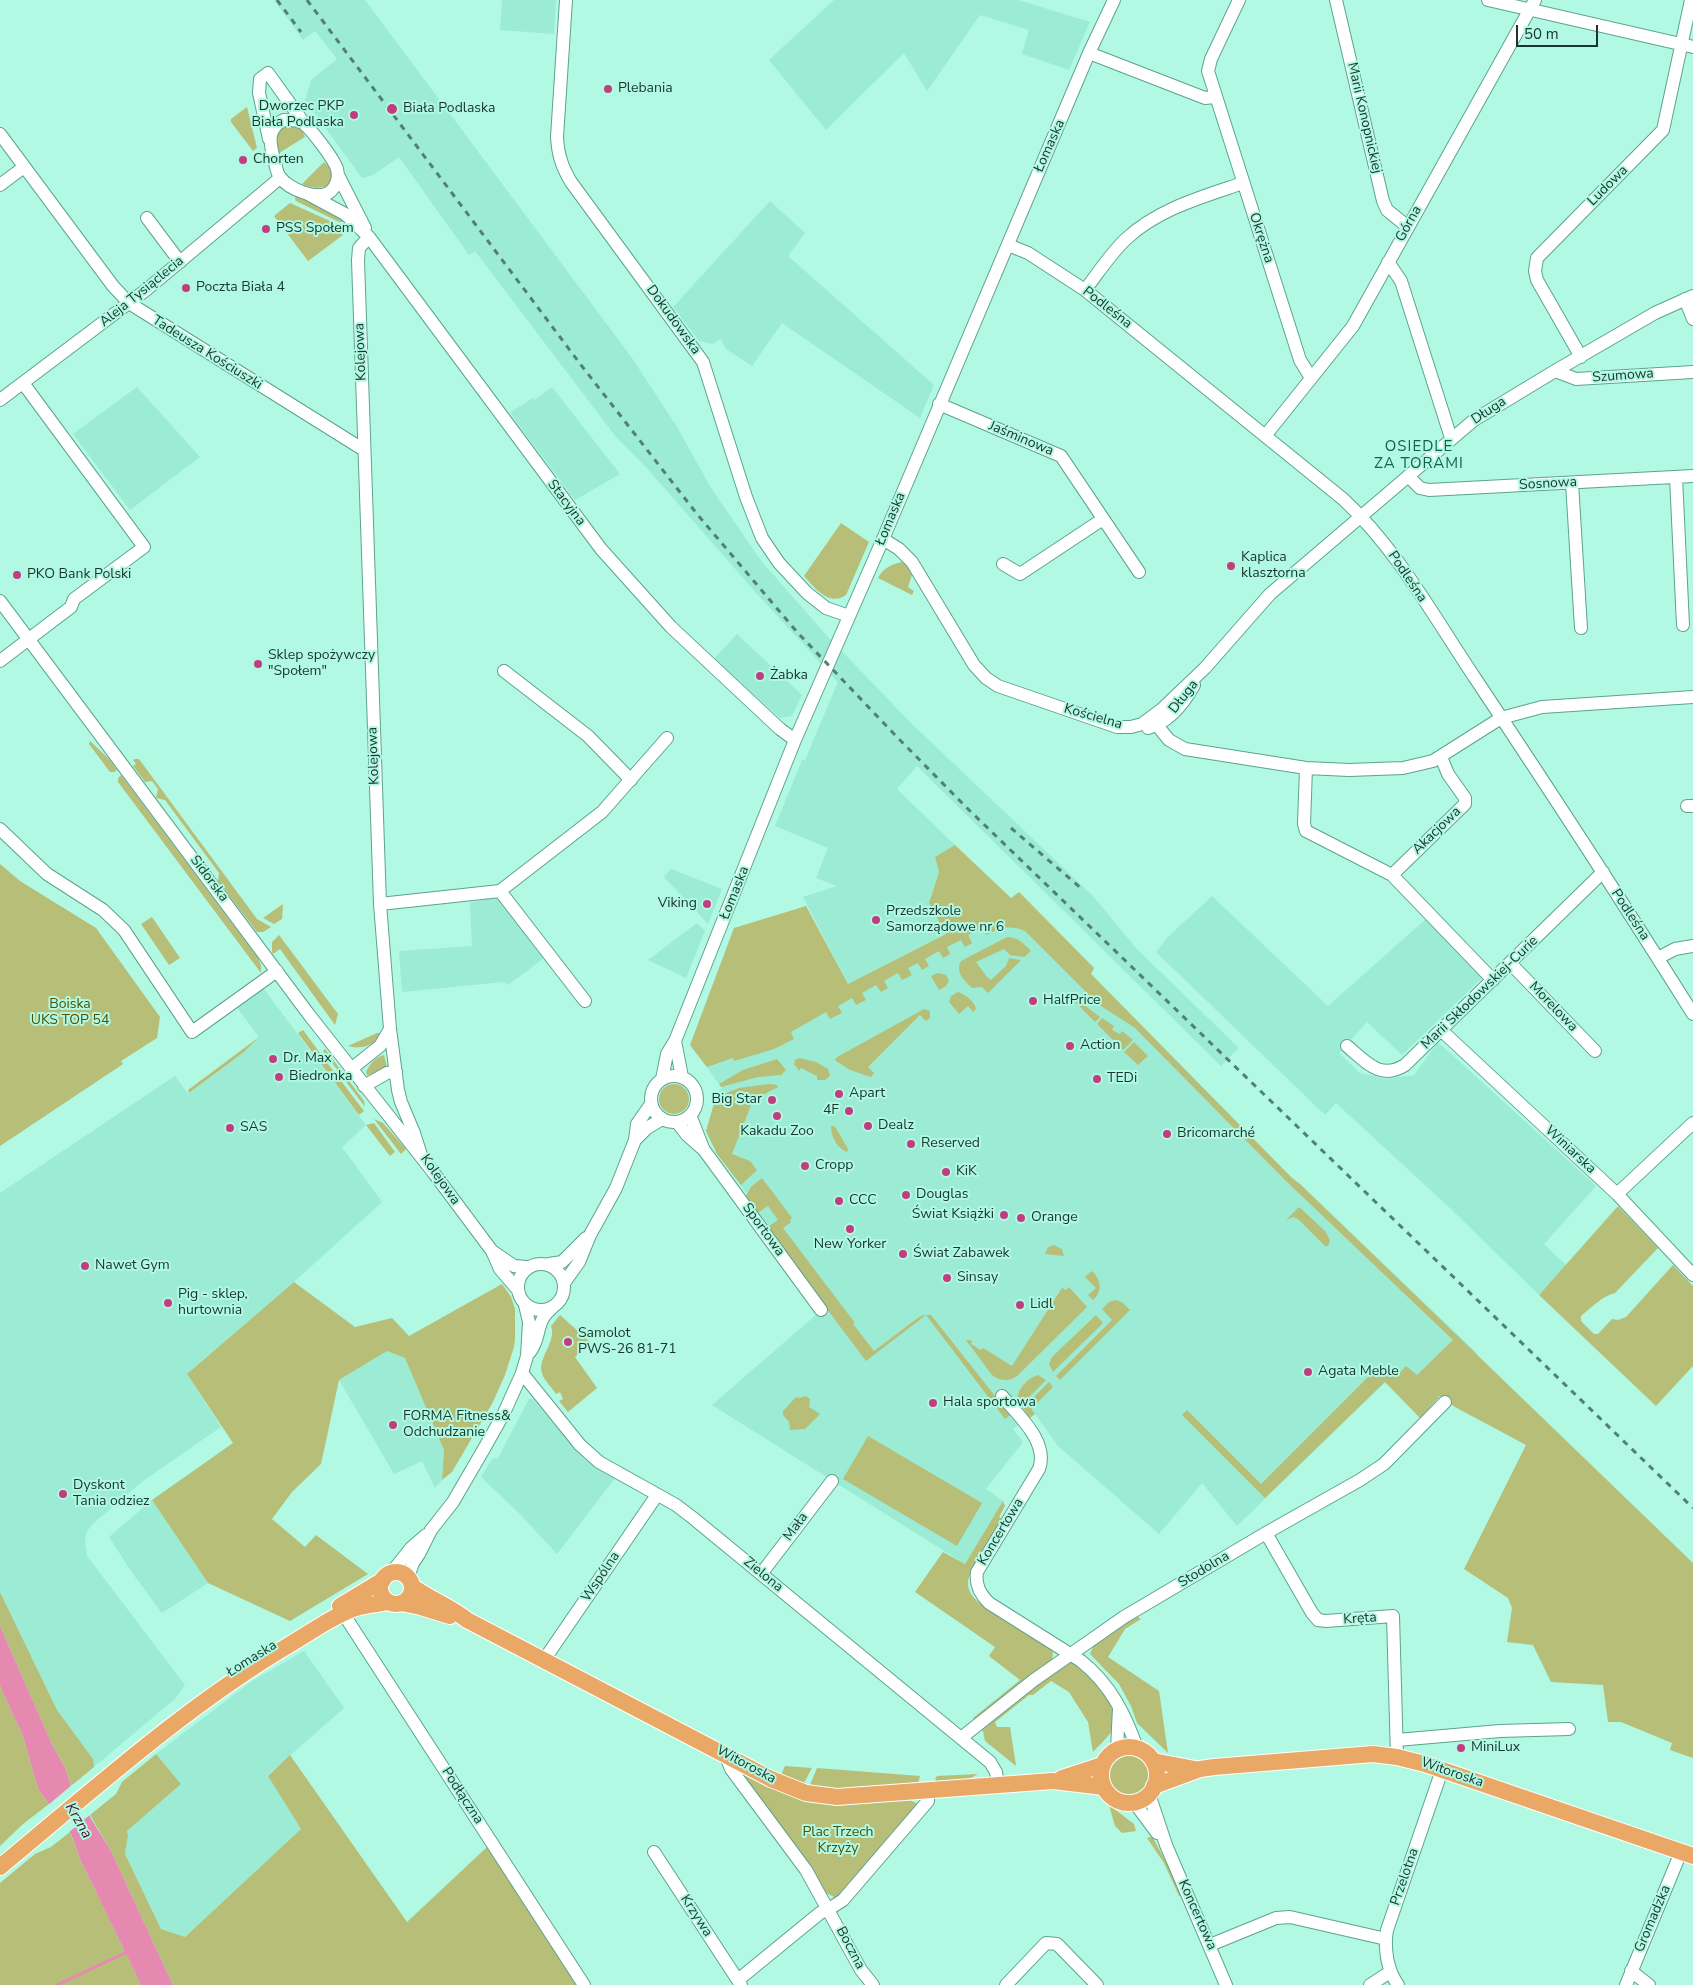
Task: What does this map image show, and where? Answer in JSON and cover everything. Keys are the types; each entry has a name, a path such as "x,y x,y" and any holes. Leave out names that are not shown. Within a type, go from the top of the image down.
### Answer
{"main road":[{"name":"Witoroska","path":"387,1577 398,1572 420,1592 452,1608 467,1620 771,1779 814,1795 837,1797 1053,1781 1104,1787"},
{"path":"387,1577 381,1592 395,1603 409,1598 410,1582"},
{"name":"Łomaska","path":"0,1867 136,1756 230,1683 341,1610 387,1577"},
{"name":"Witoroska","path":"341,1610 395,1603 421,1607 467,1620"},
{"path":"1137,1748 1149,1755 1156,1769 1152,1790 1142,1799 1134,1802 1116,1800 1104,1787 1101,1776 1102,1765 1117,1749 1137,1748"},
{"name":"Witoroska","path":"1153,1761 1200,1769 1359,1755 1397,1748 1442,1770 1687,1854"},
{"name":"Witoroska","path":"1053,1781 1102,1765"},
{"name":"Witoroska","path":"1152,1790 1200,1769"}],"street":[{"name":"Dokudowska","path":"566,0 557,137 557,151 561,165 571,182 703,362 746,496 762,538 779,563 807,593 826,608 850,616"},
{"name":"Łomaska","path":"662,1079 667,1054 675,1041 795,740 1114,0"},
{"name":"Okrężna","path":"1239,0 1211,59 1208,71 1300,360 1311,378"},
{"name":"Marii Konopnickiej","path":"1336,0 1383,201 1387,210 1408,226"},
{"path":"1488,0 1532,5 1688,46"},
{"name":"Ludowa","path":"1581,357 1538,280 1535,271 1537,258 1663,130 1688,46 1691,0"},
{"name":"Górna","path":"1265,436 1353,326 1532,5"},
{"path":"1090,53 1205,98 1215,97"},
{"path":"268,73 306,126 333,162 338,175 335,186 329,193 318,196 306,193 280,178 258,88 260,78 268,73"},
{"path":"270,141 272,131 281,122 293,120 306,126"},
{"name":"Tadeusza Kościuszki","path":"0,134 113,286 129,303 364,450"},
{"path":"0,185 24,167"},
{"name":"Stacyjna","path":"338,175 369,237"},
{"name":"Aleja Tysiąclecia","path":"0,400 129,303 280,178"},
{"path":"1085,290 1125,240 1148,222 1167,211 1243,184"},
{"name":"Stacyjna","path":"306,193 345,214 369,237 601,549 670,627 795,740"},
{"path":"147,218 180,262"},
{"name":"Kolejowa","path":"369,237 361,245 358,254 364,450 380,904 390,1029 396,1072 401,1102 421,1155 492,1251 500,1269 518,1290"},
{"name":"Podleśna","path":"1008,245 1028,253 1085,290 1360,516 1394,557 1603,872 1693,1014"},
{"path":"1388,262 1401,281 1451,438"},
{"path":"1689,298 1693,319"},
{"name":"Długa","path":"1131,727 1145,729 1154,722 1205,668 1270,594 1451,438 1486,412 1555,371 1655,313 1689,298"},
{"name":"Szumowa","path":"1555,371 1576,379 1693,372"},
{"path":"0,661 72,607 74,599 144,547 23,383"},
{"name":"Jaśminowa","path":"939,404 1060,456 1139,572"},
{"name":"Sosnowa","path":"1408,476 1420,488 1430,490 1693,476"},
{"path":"1676,477 1684,625"},
{"path":"1572,482 1581,628"},
{"path":"1003,564 1020,574 1103,519"},
{"name":"Kościelna","path":"883,539 899,549 912,562 974,665 986,678 998,686 1117,727 1131,727"},
{"name":"Sidorska","path":"0,601 276,971 364,1086 421,1155"},
{"path":"504,671 588,736 631,780"},
{"path":"1154,722 1169,740 1185,749 1306,768 1384,770 1433,761 1501,718 1542,707 1693,697"},
{"path":"380,904 500,891 602,812 667,738"},
{"name":"Akacjowa","path":"1392,875 1465,804 1465,798 1448,774 1441,757"},
{"path":"1306,768 1304,824 1306,831 1392,875 1493,980"},
{"path":"0,828 47,874 103,910 124,930 192,1032 276,971"},
{"name":"Marii Skłodowskiej-Curie","path":"1347,1046 1370,1066 1383,1071 1395,1071 1405,1065 1603,872"},
{"path":"500,891 585,1001"},
{"path":"1658,958 1675,949 1693,946"},
{"name":"Morelowa","path":"1510,964 1595,1051"},
{"path":"351,1069 380,1046 390,1029"},
{"name":"Winiarska","path":"1441,1030 1617,1194 1693,1275"},
{"path":"675,1041 682,1077"},
{"path":"364,1086 387,1072 396,1072"},
{"path":"672,1076 682,1077 690,1082 697,1096 696,1106 690,1116 677,1122 662,1119 655,1113 651,1104 651,1092 662,1079 672,1076"},
{"name":"Łomaska","path":"527,1356 536,1342 542,1317 562,1296 564,1283 579,1262 590,1235 616,1188 635,1140 637,1124 651,1104"},
{"name":"Sportowa","path":"690,1116 704,1150"},
{"name":"Łomaska","path":"635,1140 647,1128 662,1119"},
{"name":"Sportowa","path":"677,1122 687,1135 704,1150 821,1310"},
{"path":"1617,1194 1693,1123"},
{"name":"Łomaska","path":"527,1268 534,1264 557,1264 567,1258 590,1235"},
{"name":"Kolejowa","path":"492,1251 514,1266 527,1268"},
{"path":"549,1264 559,1272 564,1283"},
{"path":"518,1290 519,1277 527,1268"},
{"name":"Łomaska","path":"387,1577 411,1548 431,1530 453,1502 504,1413 522,1373 527,1356 529,1322 525,1305 518,1290"},
{"path":"525,1305 540,1310 553,1307"},
{"name":"Zielona","path":"522,1373 590,1455 599,1462 676,1505 990,1762 996,1772 998,1784"},
{"name":"Koncertowa","path":"1002,1396 1036,1440 1042,1456 1039,1469 977,1572 977,1584 989,1603 1093,1670 1119,1706 1137,1748"},
{"name":"Stodolna","path":"961,1738 1034,1680 1124,1617 1360,1480 1384,1464 1445,1402"},
{"name":"Mała","path":"761,1574 832,1481"},
{"name":"Wspólna","path":"544,1660 657,1495"},
{"name":"Łomaska","path":"410,1582 413,1563 431,1530"},
{"name":"Kręta","path":"1266,1533 1312,1613 1318,1620 1393,1616 1397,1748"},
{"name":"Podłączna","path":"341,1610 584,1985"},
{"path":"1117,1749 1119,1706"},
{"name":"Witoroska","path":"1397,1748 1500,1731 1569,1729"},
{"path":"725,1754 731,1768 801,1863 829,1909 843,1900 928,1801 928,1791"},
{"name":"Przelotna","path":"1398,1985 1390,1972 1386,1938 1442,1770"},
{"name":"Koncertowa","path":"1152,1790 1166,1845 1226,1985"},
{"name":"Koncertowa","path":"1134,1802 1166,1845"},
{"name":"Krzywa","path":"654,1852 739,1983 820,1913 829,1909"},
{"name":"Gromadzka","path":"1626,1985 1687,1854"},
{"name":"Boczna","path":"829,1909 860,1970 873,1985"},
{"path":"1210,1945 1276,1918 1290,1917 1386,1938"},
{"path":"1006,1985 1046,1943 1057,1944 1097,1985"},
{"path":"1631,1971 1650,1985"},
{"path":"1370,1985 1390,1972"}],"shaded area":[{"path":"274,0 365,0 632,358 677,427 711,488 762,562 829,638 911,723 1093,896 1137,949 1239,1048 1221,1066 917,766 897,789 955,845 935,857 939,872 929,903 946,934 848,984 803,897 837,886 816,878 828,848 775,826 802,760 805,760 838,682 758,595 645,466 616,437 475,251 469,255 399,157 373,175 362,178 305,100 311,80 337,59 315,31 303,40"},
{"path":"502,0 556,0 554,34 500,30"},
{"path":"834,0 1018,0 1090,22 1069,70 1022,54 1029,30 980,15 927,91 904,53 826,130 769,60"},
{"path":"770,201 805,233 788,256 934,385 920,418 782,323 752,366 726,349 721,339 712,344 699,341 673,307"},
{"path":"137,387 200,457 130,510 73,434"},
{"path":"552,387 620,474 575,500 514,419 511,412 533,398 535,400"},
{"path":"737,634 802,695 792,716 780,718 714,659"},
{"path":"671,869 722,889 708,924 664,877"},
{"path":"1019,892 1094,968 1091,974 1292,1178 1477,1353 1420,1418 1385,1382 1237,1526 1202,1483 1159,1534 1058,1446 1035,1414 1013,1429 1023,1442 986,1489 1003,1501 965,1564 712,1405 825,1307 744,1199 747,1194 717,1154 706,1131 717,1092 722,1088 690,1045 773,1037 991,918"},
{"path":"1212,896 1328,1006 1426,919 1483,977 1402,1055 1367,1022 1339,1053 1360,1073 1386,1079 1414,1075 1438,1042 1596,1186 1544,1244 1566,1265 1539,1295 1451,1209 1336,1103 1325,1115 1156,952 1168,937"},
{"path":"497,897 544,958 508,985 504,982 402,992 399,951 472,946 470,903"},
{"path":"697,923 705,931 686,978 648,960"},
{"path":"263,988 366,1125 342,1147 382,1202 294,1282 187,1374 221,1427 143,1481 87,1531 85,1541 87,1556 185,1685 175,1699 94,1767 92,1759 57,1710 0,1592 0,1193 175,1076 188,1094 244,1052 259,1037 236,1006"},
{"path":"387,1351 405,1358 444,1450 442,1480 435,1488 422,1461 394,1474 339,1380"},
{"path":"529,1399 533,1399 584,1459 615,1478 557,1554 521,1515 481,1477 492,1459 498,1458"},
{"path":"152,1500 208,1583 162,1613 109,1537"},
{"path":"304,1651 344,1708 268,1775 301,1829 185,1937 161,1929 125,1854 127,1831 181,1784 156,1754 252,1681"}],"green space":[{"path":"247,107 257,148 253,151 231,122 231,119"},
{"path":"290,125 302,130 305,137 279,153 277,140 279,132"},
{"path":"324,162 332,175 330,184 318,188 302,184"},
{"path":"296,194 336,213 344,222 339,222 298,202 295,200"},
{"path":"290,203 330,221 343,235 308,261 274,216"},
{"path":"841,523 869,542 846,595 834,599 823,594 804,576"},
{"path":"901,562 906,565 912,575 908,587 914,591 912,595 878,578 888,567"},
{"path":"90,741 110,760 117,770 110,772 89,744"},
{"path":"139,759 257,919 271,927 263,932 257,932 218,881 219,873 165,800 156,798 158,789 152,781 145,782 133,766 136,764 133,760"},
{"path":"121,775 258,958 261,965 261,973 118,782 118,778"},
{"path":"955,845 1011,898 1019,892 1094,968 1091,974 1292,1178 1693,1563 1693,1758 1670,1750 1672,1743 1621,1722 1608,1722 1603,1685 1551,1682 1533,1645 1507,1642 1512,1608 1508,1598 1464,1569 1526,1445 1455,1407 1440,1396 1420,1418 1385,1382 1265,1498 1182,1415 1187,1410 1261,1484 1372,1373 1377,1378 1387,1368 1396,1377 1406,1366 1417,1375 1453,1340 1285,1180 1135,1028 1098,1004 1025,931 1006,928 996,930 987,935 982,928 968,935 972,943 965,947 961,940 947,947 950,954 943,958 939,951 925,959 929,966 922,970 918,963 908,968 912,975 902,980 898,973 884,981 888,988 881,992 876,985 862,993 866,1000 856,1005 852,998 838,1006 842,1013 830,1019 826,1012 791,1032 794,1039 774,1049 734,1061 733,1058 707,1067 690,1045 734,928 806,906 848,984 946,934 929,903 939,872 935,857"},
{"name":"Boiska UKS TOP 54","path":"0,864 20,881 96,928 160,1017 157,1038 121,1061 123,1064 0,1146"},
{"path":"283,904 282,919 274,924 263,918"},
{"path":"152,917 180,958 169,965 141,924"},
{"path":"279,935 338,1014 335,1025 280,949 273,954 272,942"},
{"path":"1007,937 1017,939 1031,951 1024,957 1010,955 1004,949 976,962 991,980 1006,966 1009,958 1021,960 988,993 982,987 972,988 960,973 959,965 961,961"},
{"path":"938,973 946,975 949,981 946,986 939,990 931,976"},
{"path":"958,992 967,996 972,1001 976,1009 973,1012 968,1006 959,1014 949,1002 951,996"},
{"path":"1072,992 1100,1017 1095,1022 1069,996"},
{"path":"924,1009 930,1011 930,1018 926,1021 920,1015 868,1067 874,1073 871,1077 850,1070 836,1061 835,1059 839,1056"},
{"path":"1102,1018 1114,1026 1112,1030 1120,1034 1122,1031 1133,1040 1123,1050 1097,1024"},
{"path":"303,1030 323,1057 318,1060 298,1033"},
{"path":"377,1033 382,1033 368,1046 348,1046"},
{"path":"259,1037 244,1052 189,1093 188,1090"},
{"path":"1134,1042 1148,1056 1138,1065 1124,1052"},
{"path":"325,1049 364,1101 365,1107 323,1051"},
{"path":"384,1055 387,1067 374,1074 367,1075 366,1072 375,1059"},
{"path":"799,1058 816,1062 828,1069 830,1076 825,1080 817,1080 817,1076 801,1068 799,1071 794,1064 795,1060"},
{"path":"777,1059 786,1070 781,1075 758,1077 721,1087 719,1084 743,1070"},
{"path":"325,1060 364,1111 359,1115 321,1064"},
{"path":"674,1084 680,1085 688,1093 688,1105 680,1113 674,1114 668,1113 660,1105 659,1099 660,1093 668,1085"},
{"path":"769,1084 777,1085 778,1087 753,1100 732,1154 750,1161 757,1170 741,1185 717,1154 706,1131 716,1097 739,1088"},
{"path":"374,1119 383,1123 406,1149 401,1154"},
{"path":"374,1123 395,1152 390,1156 366,1125"},
{"path":"831,1126 836,1128 848,1149 847,1152 835,1142"},
{"path":"762,1178 792,1218 791,1222 783,1228 874,1351 919,1317 926,1315 866,1361 766,1228 778,1220 768,1206 756,1214 744,1199 751,1187"},
{"path":"1618,1206 1658,1248 1615,1293 1601,1299 1581,1316 1581,1321 1594,1334 1598,1334 1612,1319 1618,1320 1626,1317 1673,1265 1693,1286 1693,1366 1656,1406 1539,1295"},
{"path":"1299,1207 1326,1232 1330,1241 1328,1246 1325,1246 1298,1219 1293,1217 1286,1220"},
{"path":"1054,1245 1062,1249 1064,1256 1045,1254 1048,1247"},
{"path":"1092,1271 1100,1286 1093,1300 1088,1295 1096,1288 1085,1277"},
{"path":"294,1282 355,1327 392,1318 409,1336 502,1284 511,1297 515,1309 515,1340 505,1375 493,1402 452,1472 442,1480 444,1450 405,1358 387,1351 339,1380 321,1464 292,1492 272,1519 305,1547 316,1535 368,1574 290,1621 208,1583 152,1500 233,1443 187,1374"},
{"path":"1069,1287 1087,1307 1017,1376 1005,1380 998,1379 992,1375 966,1340 972,1341 971,1344 981,1350 983,1348 1012,1366 1062,1288 1066,1290"},
{"path":"1116,1300 1123,1303 1130,1310 1060,1380 1056,1376 1112,1320 1102,1309 1109,1302"},
{"path":"560,1315 590,1342 575,1357 597,1388 568,1412 559,1401 563,1399 560,1392 556,1394 546,1381 541,1367 551,1338 551,1326"},
{"path":"926,1315 931,1315 1010,1415 1005,1419"},
{"path":"1096,1315 1103,1323 1053,1372 1049,1364 1052,1357"},
{"path":"1038,1375 1046,1380 1019,1407 1018,1397 1021,1388 1025,1383"},
{"path":"1049,1382 1053,1387 1031,1409 1035,1414 1030,1418 1023,1408"},
{"path":"806,1396 810,1399 809,1407 820,1414 805,1429 790,1430 789,1422 783,1415 783,1411 796,1397"},
{"path":"868,1436 982,1503 957,1546 843,1479"},
{"path":"1003,1501 1005,1506 999,1517 1002,1519 972,1569 968,1583 969,1589 979,1603 1047,1646 1053,1652 1052,1661 975,1721 973,1718 1020,1680 989,1656 995,1647 915,1592 943,1552 965,1564"},
{"path":"0,1592 57,1710 93,1759 94,1767 71,1786 66,1770 51,1742 0,1626"},
{"path":"1136,1616 1141,1619 1125,1629 1108,1657 1159,1691 1168,1753 1137,1723 1131,1706 1119,1684 1090,1654 1093,1647 1091,1644"},
{"path":"1070,1662 1085,1672 1108,1699 1115,1719 1114,1727 1093,1752 1088,1722 1069,1692 1051,1681 1033,1695 1029,1695 995,1722 997,1727 1010,1727 1016,1766 985,1741 983,1731 980,1729 1064,1663"},
{"path":"0,1686 23,1736 38,1789 49,1804 23,1824 0,1846"},
{"path":"156,1754 181,1784 127,1831 125,1854 161,1929 185,1937 301,1829 268,1776 290,1755 407,1922 487,1847 577,1985 173,1985 111,1851 90,1815 116,1794 122,1782"},
{"path":"1133,1755 1140,1758 1146,1764 1149,1775 1148,1783 1140,1792 1133,1795 1125,1795 1118,1792 1110,1783 1109,1771 1112,1764 1121,1756"},
{"path":"785,1766 812,1768 804,1783 781,1775"},
{"path":"817,1768 920,1776 918,1784 839,1789 810,1785"},
{"name":"Plac Trzech Krzyży","path":"742,1773 770,1786 908,1799 918,1804 840,1897 836,1898 826,1893"},
{"path":"978,1774 969,1779 937,1782 935,1779 937,1776"},
{"path":"1109,1805 1134,1824 1136,1831 1122,1833 1115,1826"},
{"path":"70,1832 80,1859 141,1985 0,1985 0,1883 35,1854 51,1847"},
{"path":"1147,1838 1153,1838 1183,1893 1182,1896 1179,1896 1164,1863"}],"water":[{"name":"Krzna","path":"0,1626 51,1742 66,1770 71,1786 111,1851 173,1985 141,1985 80,1859 71,1834 38,1789 23,1736 0,1686"}],"pier":[{"path":"73,1784 92,1813 68,1833 47,1806"}],"waterway":[{"path":"57,1985 129,1951"}],"railway":[{"path":"277,0 301,32"},
{"path":"307,0 581,365 697,514 797,632 969,810 1693,1508"},
{"path":"1011,828 1082,889"}],"place":[{"name":"Plebania","path":"608,89"},
{"name":"Biała Podlaska","path":"392,109"},
{"name":"Dworzec PKP Biała Podlaska","path":"354,115"},
{"name":"Chorten","path":"243,160"},
{"name":"PSS Społem","path":"266,229"},
{"name":"Poczta Biała 4","path":"186,288"},
{"name":"Kaplica klasztorna","path":"1231,566"},
{"name":"PKO Bank Polski","path":"17,575"},
{"name":"Sklep spożywczy \"Społem\"","path":"258,664"},
{"name":"Żabka","path":"760,676"},
{"name":"Viking","path":"707,904"},
{"name":"Przedszkole Samorządowe nr 6","path":"876,920"},
{"name":"HalfPrice","path":"1033,1001"},
{"name":"Action","path":"1070,1046"},
{"name":"Dr. Max","path":"273,1059"},
{"name":"Biedronka","path":"279,1077"},
{"name":"TEDi","path":"1097,1079"},
{"name":"Apart","path":"839,1094"},
{"name":"Big Star","path":"772,1100"},
{"name":"4F","path":"849,1111"},
{"name":"Kakadu Zoo","path":"777,1116"},
{"name":"Dealz","path":"868,1126"},
{"name":"SAS","path":"230,1128"},
{"name":"Bricomarché","path":"1167,1134"},
{"name":"Reserved","path":"911,1144"},
{"name":"Cropp","path":"805,1166"},
{"name":"KiK","path":"946,1172"},
{"name":"Douglas","path":"906,1195"},
{"name":"CCC","path":"839,1201"},
{"name":"Świat Książki","path":"1004,1215"},
{"name":"Orange","path":"1021,1218"},
{"name":"New Yorker","path":"850,1229"},
{"name":"Świat Zabawek","path":"903,1254"},
{"name":"Nawet Gym","path":"85,1266"},
{"name":"Sinsay","path":"947,1278"},
{"name":"Pig - sklep, hurtownia","path":"168,1303"},
{"name":"Lidl","path":"1020,1305"},
{"name":"Samolot PWS-26 81-71","path":"568,1342"},
{"name":"Agata Meble","path":"1308,1372"},
{"name":"Hala sportowa","path":"933,1403"},
{"name":"FORMA Fitness& Odchudzanie","path":"393,1425"},
{"name":"Dyskont Tania odziez","path":"63,1494"},
{"name":"MiniLux","path":"1461,1748"}],"district":[{"name":"OSIEDLE ZA TORAMI","path":"1419,456"}]}
